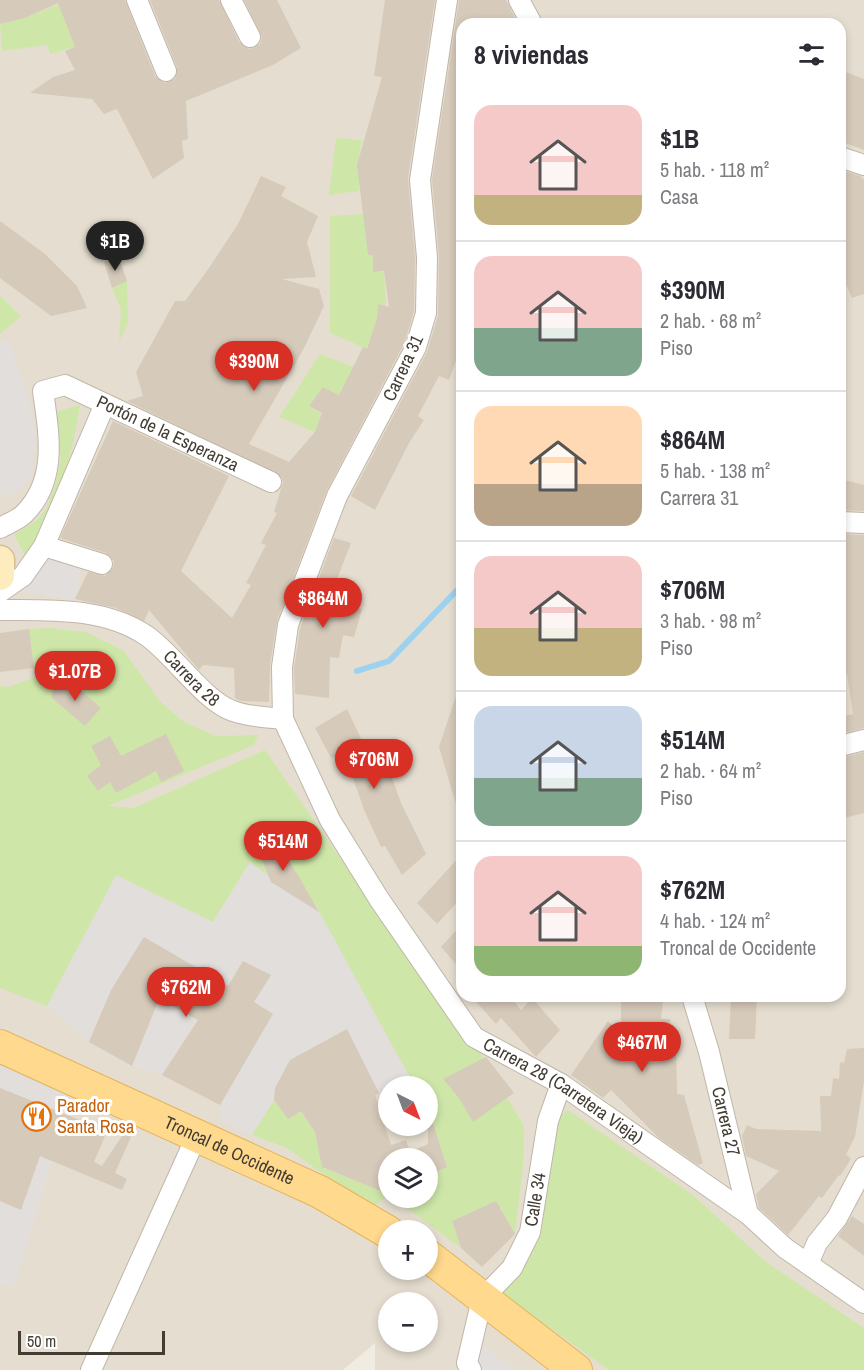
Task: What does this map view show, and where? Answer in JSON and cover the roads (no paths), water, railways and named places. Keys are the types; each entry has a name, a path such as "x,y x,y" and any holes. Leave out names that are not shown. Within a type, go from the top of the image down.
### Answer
{"main road":[{"path":"0,560 0,576"},
{"name":"Troncal de Occidente","path":"0,1046 320,1192 378,1226"},
{"path":"438,1264 576,1370"}],"street":[{"path":"137,0 166,70"},
{"path":"231,0 250,37"},
{"name":"Carrera 31","path":"283,719 282,667 288,625 337,496 416,347 426,313 428,256 420,180 447,0"},
{"path":"519,0 529,18"},
{"path":"846,159 864,165"},
{"name":"Portón de la Esperanza","path":"0,528 24,514 46,481 50,446 43,391 65,385 272,482"},
{"path":"0,592 23,576 44,546 105,404"},
{"path":"846,522 864,523"},
{"path":"44,546 102,564"},
{"name":"Carrera 28","path":"0,610 55,610 120,622 147,637 214,699 231,711 283,719"},
{"name":"Carrera 28 (Carretera Vieja)","path":"283,719 330,820 398,927 474,1037 561,1084 748,1214 808,1264 864,1303"},
{"path":"846,744 864,740"},
{"name":"Carrera 27","path":"694,1002 709,1052 748,1214"},
{"name":"Calle 34","path":"482,1299 512,1268 530,1232 548,1121 561,1084"},
{"path":"91,1370 196,1135"},
{"path":"808,1264 817,1243 837,1218 864,1167"},
{"path":"471,1370 467,1363 482,1299"}],"waterway":[{"path":"357,671 389,661 456,591"}],"place":[{"name":"Parador Santa Rosa","path":"36,1116"}]}
